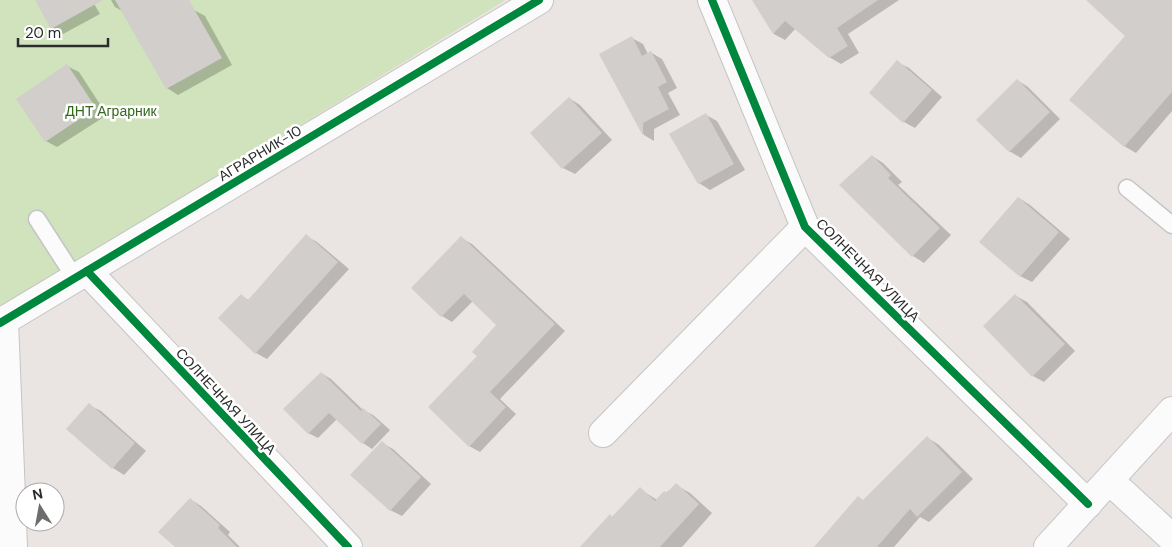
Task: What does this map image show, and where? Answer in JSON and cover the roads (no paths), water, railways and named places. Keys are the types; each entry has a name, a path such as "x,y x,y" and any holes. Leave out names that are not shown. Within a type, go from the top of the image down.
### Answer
{"street":[{"name":"СОЛНЕЧНАЯ УЛИЦА","path":"712,0 805,227 1088,504"},
{"name":"АГРАРНИК-10","path":"2,322 534,1"},
{"name":"СОЛНЕЧНАЯ УЛИЦА","path":"603,433 805,227"},
{"name":"СОЛНЕЧНАЯ УЛИЦА","path":"81,275 348,547"},
{"path":"2,322 14,547"},
{"path":"1048,547 1172,411"},
{"path":"1110,481 1172,538"}],"lane":[{"path":"1127,188 1172,225"},
{"path":"37,219 81,275"}],"park label":[{"name":"ДНТ Аграрник","path":"111,111"}]}
